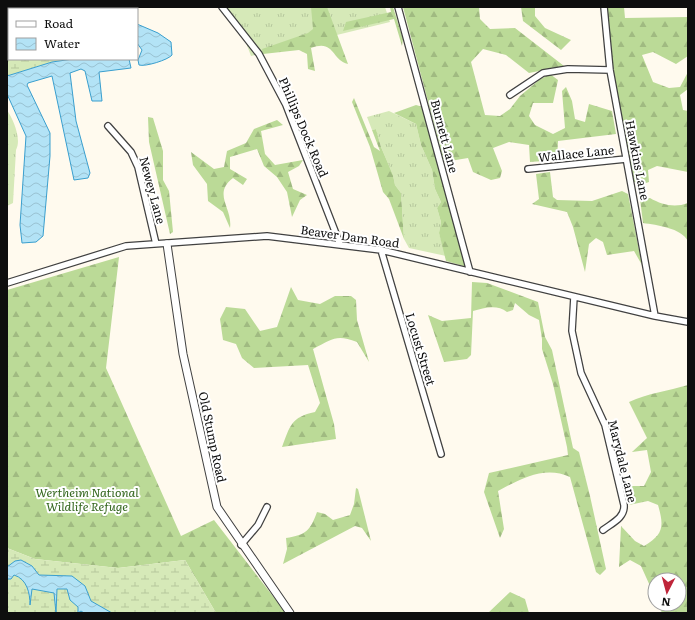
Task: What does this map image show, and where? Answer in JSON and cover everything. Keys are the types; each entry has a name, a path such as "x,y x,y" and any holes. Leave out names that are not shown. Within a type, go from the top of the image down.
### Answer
{"street":[{"name":"Phillips Dock Road","path":"222,7 260,54 286,105 340,244"},
{"name":"Burnett Lane","path":"398,7 470,272"},
{"name":"Hawkins Lane","path":"604,7 610,70 655,316"},
{"path":"510,95 543,73 568,69 610,70"},
{"name":"Newey Lane","path":"108,126 131,152 138,167 156,244"},
{"name":"Wallace Lane","path":"528,169 626,159"},
{"name":"Beaver Dam Road","path":"7,283 126,246 267,236 380,250 655,316 688,322"},
{"name":"Old Stump Road","path":"167,244 183,354 217,507 241,546 290,613"},
{"name":"Locust Street","path":"380,250 441,454"},
{"name":"Marydale Lane","path":"574,297 572,331 581,373 605,425 624,505 623,513 620,518 603,530"},
{"path":"241,546 258,525 267,507"}],"green space":[{"path":"7,7 91,8 8,8 8,60 66,60 52,62 7,76"},
{"path":"220,7 385,7 390,22 251,56 245,40"},
{"path":"311,7 327,7 348,64 338,59 329,48 325,46 311,48 315,71 308,69 307,54 299,50 263,54 262,49 308,33 313,29"},
{"path":"390,7 393,7 403,39 402,46 394,19 343,31 346,22 391,12"},
{"path":"403,7 479,7 480,19 490,29 515,28 564,66 529,73 506,55 483,49 471,62 485,115 500,116 510,109 520,96 539,80 550,74 558,80 553,103 533,103 529,116 535,125 553,134 565,128 562,91 566,87 572,101 575,119 585,122 589,104 612,111 616,134 558,141 557,160 530,162 529,145 509,142 493,148 502,171 500,178 491,180 473,172 468,158 444,162"},
{"path":"521,7 535,7 535,16 545,28 571,40 561,50 523,21"},
{"path":"606,7 624,7 625,18 688,17 688,56 676,64 653,52 642,55 653,82 669,88 680,87 688,72 688,89 680,95 683,110 688,111 688,172 657,166 648,170 649,182 643,184 634,182 613,70"},
{"path":"354,98 374,147 380,151 372,130 376,129 381,147 393,175 395,185 401,193 404,239 389,199 383,192 370,147 352,102"},
{"path":"416,105 423,107 467,267 446,261 439,233 441,222 437,208 441,202 435,189 432,170 421,145 416,124 394,113"},
{"path":"7,110 14,124 18,145 16,150 13,203 7,206"},
{"path":"389,111 416,124 421,145 432,170 435,189 441,202 437,208 441,222 439,233 446,256 409,248 404,239 401,193 395,185 393,175 381,147 376,129 372,130 367,117"},
{"path":"148,117 153,118 163,151 163,180 169,191 173,232 170,234 149,142"},
{"path":"277,120 283,125 261,131 265,154 275,165 303,160 299,166 288,172 293,189 307,195 300,200 292,217 287,192 277,177 264,166 257,149 230,157 230,169 247,179 243,185 233,178 224,190 230,228 223,212 208,201 207,184 193,165 191,152 214,169 224,167 227,151 246,143 254,129"},
{"path":"550,172 553,197 557,200 592,201 622,191 628,194 642,265 634,251 607,255 603,242 596,238 589,244 585,272 573,227 567,212 532,204 539,199 536,174"},
{"path":"650,198 669,205 683,205 688,203 688,241 680,233 674,230 662,226 643,223 640,199"},
{"name":"Wertheim National Wildlife Refuge","path":"119,257 106,368 181,536 214,520 286,613 216,613 185,560 118,568 35,559 7,548 7,290"},
{"path":"472,282 487,283 538,302 545,337 552,350 573,448 579,452 590,496 606,569 600,575 596,572 570,477 551,472 542,473 524,478 498,491 504,529 500,538 484,492 489,473 568,455 553,384 542,349 539,320 529,315 515,303 513,310 507,312 495,307 473,311 471,355 467,359 444,362 428,315 442,321 471,318"},
{"path":"291,287 298,300 320,304 335,296 351,296 356,300 357,320 369,362 357,342 344,338 335,339 313,349 334,424 336,439 282,447 292,424 301,417 315,412 320,403 308,365 254,368 242,358 236,344 223,340 220,319 226,307 245,309 260,331 277,327"},
{"path":"688,385 688,613 662,612 687,612 687,572 647,572 647,579 641,566 630,560 619,567 621,526 635,541 644,546 651,542 661,529 661,519 658,505 648,501 629,505 626,486 644,486 651,472 647,450 632,452 647,438 629,402 651,394"},
{"path":"356,488 358,489 371,541 362,528 355,526 283,564 287,549 286,538 306,531 312,524 317,512 325,514 333,520 350,515 354,504"},
{"path":"7,548 35,559 118,568 185,560 216,613 7,613"},
{"path":"510,592 525,599 529,613 488,613"}],"water":[{"path":"138,24 158,33 171,42 172,55 156,63 139,65 138,60 142,50 138,44"},
{"path":"66,60 129,60 131,68 99,72 102,101 92,101 85,71 81,69 70,73 76,121 90,173 88,178 74,180 52,76 28,83 27,85 50,133 50,156 43,236 36,242 22,243 20,225 26,136 7,94 7,76 52,62"},
{"path":"21,560 32,566 39,575 72,576 85,586 91,601 112,613 84,613 81,611 78,613 78,607 70,600 67,589 57,589 56,613 54,593 32,589 30,605 25,583 14,575 11,579 7,579 7,567 15,561"}]}
